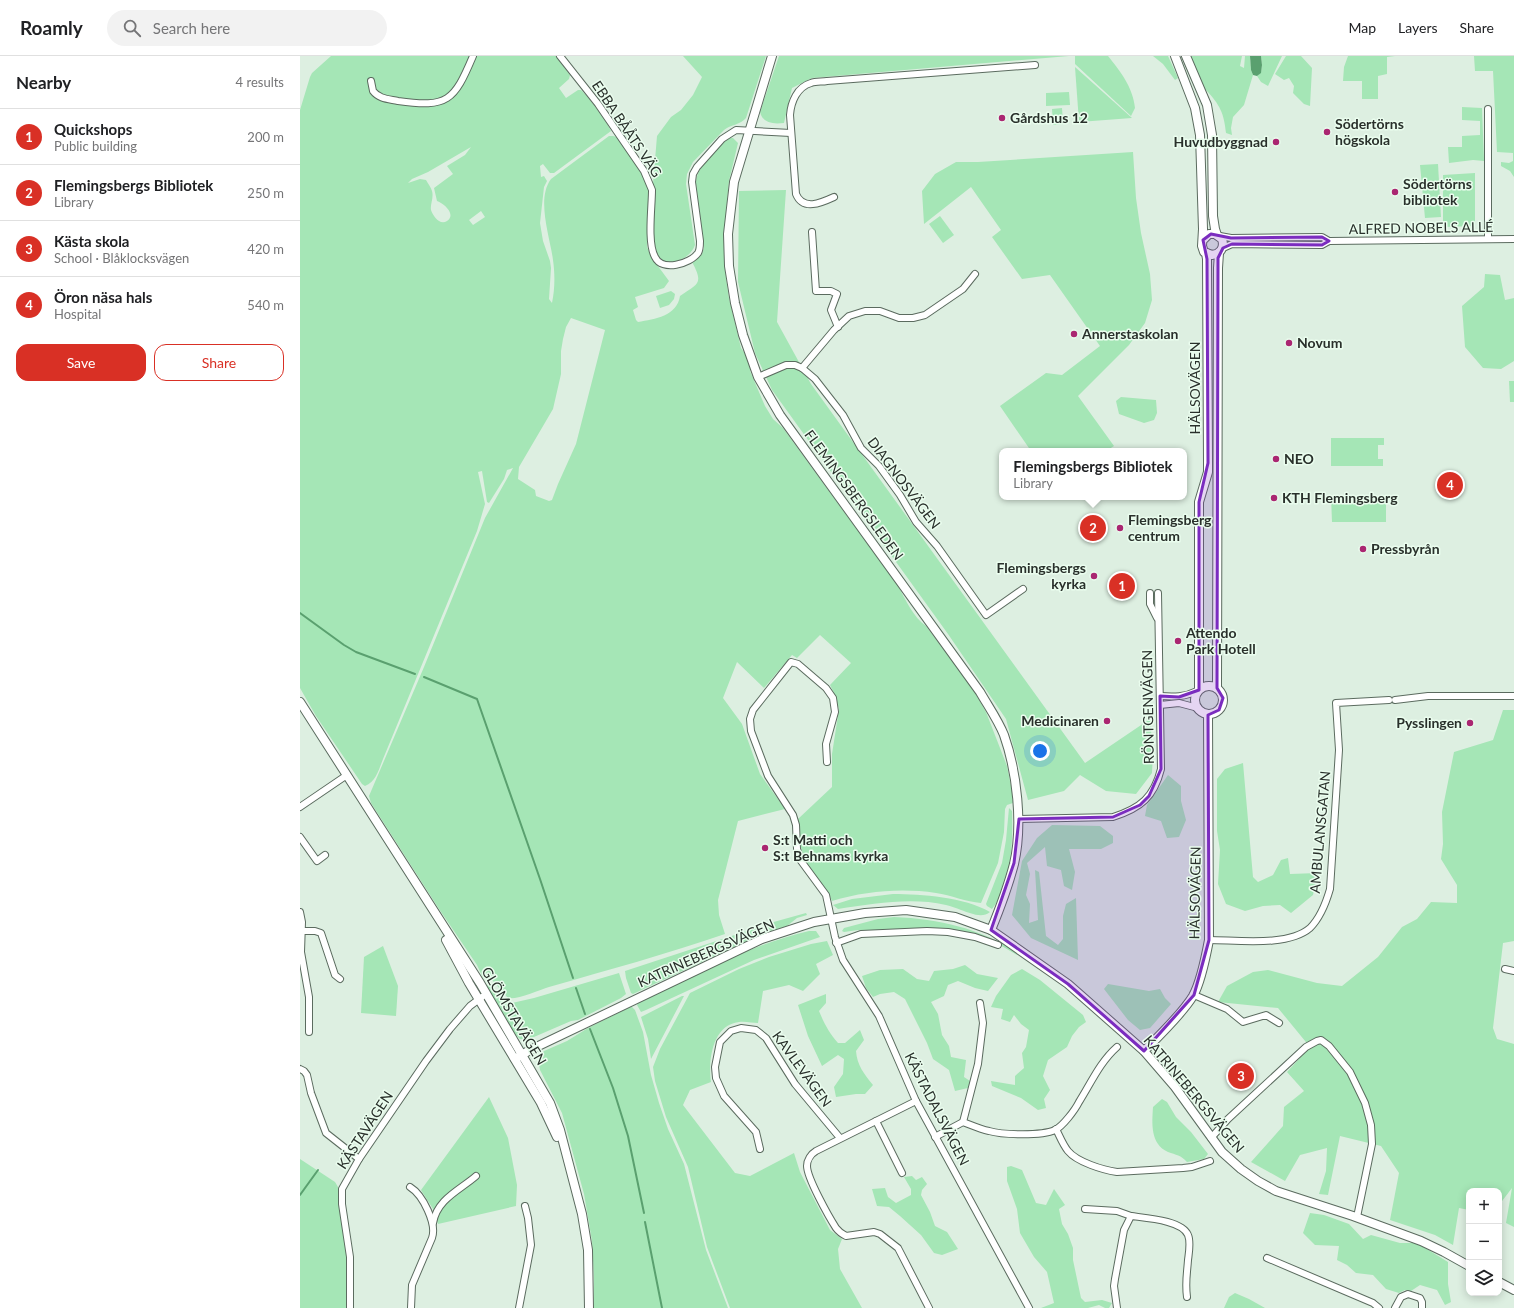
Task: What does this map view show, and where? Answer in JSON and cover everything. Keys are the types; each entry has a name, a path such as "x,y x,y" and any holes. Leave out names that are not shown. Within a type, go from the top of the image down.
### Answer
{"street":[{"path":"371,81 373,91 380,97 424,104 437,103 455,92 465,75 473,56"},
{"name":"EBBA BÅÅTS VÄG","path":"560,56 598,104 636,158 649,181 652,190 652,251 657,261 663,265 676,265 692,258 699,250 700,241 692,182 693,174 697,167 722,138 736,130 748,131"},
{"name":"FLEMINGSBERGSLEDEN","path":"772,56 748,131 734,182 728,234 729,266 735,304 743,335 758,377 780,415 980,692 1003,734 1016,785 1019,820 1014,862 1002,903 991,930"},
{"path":"1175,56 1195,108 1200,135 1202,248 1206,253 1212,255 1221,250 1223,242 1214,229 1212,135 1207,106 1188,58"},
{"path":"834,197 819,203 804,204 798,199 796,194 791,133 791,106 799,91 811,83 1035,65"},
{"path":"1488,109 1488,239"},
{"path":"748,131 791,133"},
{"path":"812,232 816,291 831,291 837,294 831,310 838,327"},
{"path":"1202,240 1209,234 1218,236"},
{"name":"ALFRED NOBELS ALLÉ","path":"1218,236 1231,238 1322,237 1329,241"},
{"name":"ALFRED NOBELS ALLÉ","path":"1221,250 1232,244 1322,245 1329,241 1514,239"},
{"name":"HÄLSOVÄGEN","path":"1217,688 1218,268 1221,250"},
{"name":"HÄLSOVÄGEN","path":"1198,690 1199,502 1208,472 1208,259 1206,253"},
{"path":"758,377 786,365 795,365 802,368 849,316 865,311 880,311 900,318 913,318 925,315 962,289 975,274"},
{"name":"DIAGNOSVÄGEN","path":"802,368 810,374 824,390 843,415 861,448 879,466 900,495 916,522 937,546 986,615 1023,589"},
{"name":"RÖNTGENVÄGEN","path":"1150,593 1150,604 1159,621"},
{"name":"RÖNTGENVÄGEN","path":"1019,820 1113,817 1128,812 1140,805 1149,796 1158,782 1162,768 1158,593"},
{"name":"KÄSTADALSVÄGEN","path":"827,762 826,744 835,712 833,698 826,688 798,664 792,661 755,706 750,719 751,731 768,776 790,809 795,820 797,849 801,861 824,891 836,943 848,970 872,1004 885,1029 916,1101 1029,1308"},
{"path":"1160,696 1179,697 1188,695 1202,687 1210,685 1217,688 1222,694 1223,702 1222,706 1216,712 1208,714 1204,713 1198,708 1179,703 1160,706"},
{"path":"1198,690 1195,700 1198,708"},
{"name":"AMBULANSGATAN","path":"1210,940 1280,940 1300,934 1310,928 1316,920 1326,901 1330,889 1339,750 1336,703 1392,700 1428,696 1514,696"},
{"name":"GLÖMSTAVÄGEN","path":"300,702 486,994 541,1103 571,1169 582,1214 587,1240 589,1308"},
{"name":"HÄLSOVÄGEN","path":"1144,1051 1194,995 1210,940 1208,714"},
{"path":"300,807 347,775"},
{"path":"300,837 317,861 325,855"},
{"name":"GLÖMSTAVÄGEN","path":"417,886 479,999 518,1057"},
{"name":"KATRINEBERGSVÄGEN","path":"518,1057 762,939 814,922 865,913 906,910 955,917 991,930 1068,984 1144,1051 1175,1087 1222,1152 1241,1169 1276,1191 1357,1217 1421,1241 1466,1264"},
{"path":"300,912 302,919 300,948 308,987 308,1032"},
{"path":"302,931 315,931 321,933 336,974 340,979"},
{"path":"836,943 861,934 927,931 969,936 998,945"},
{"path":"1505,969 1514,971"},
{"name":"KÄSTAVÄGEN","path":"350,1308 350,1257 341,1191 359,1159 391,1111 445,1036 470,1006 486,994"},
{"path":"1194,995 1227,1009 1244,1022 1266,1015 1279,1023"},
{"path":"935,1137 963,1122 978,1064 983,1023 980,1004"},
{"name":"KAVLEVÄGEN","path":"760,1149 756,1132 724,1096 716,1078 715,1067 720,1042 730,1031 741,1028 756,1030 766,1038 795,1084 840,1138"},
{"path":"1211,1138 1228,1119 1312,1043 1320,1040 1340,1058 1356,1081 1371,1125 1372,1144 1357,1217"},
{"path":"963,1122 989,1132 1004,1134 1028,1134 1056,1129 1078,1104 1108,1055 1116,1047"},
{"path":"300,1070 304,1071 307,1075 311,1093 326,1133 359,1159"},
{"path":"916,1101 840,1138 813,1153 806,1165 815,1189 837,1230 841,1234 850,1236 874,1232 880,1234 898,1248 929,1308"},
{"path":"876,1121 902,1173"},
{"path":"1056,1129 1069,1152 1076,1158 1109,1171 1117,1172 1183,1168 1210,1161"},
{"path":"433,1223 436,1212 442,1202 476,1176"},
{"path":"410,1187 418,1195 433,1223 434,1231 412,1285 411,1308"},
{"path":"518,1308 531,1245 525,1206"},
{"path":"1085,1209 1117,1211 1131,1216 1174,1224 1184,1229 1188,1234 1190,1244 1185,1283 1187,1297"},
{"path":"1117,1308 1114,1286 1115,1279 1124,1230 1131,1216"},
{"path":"1267,1258 1373,1303 1379,1308"},
{"path":"1502,1284 1514,1290"},
{"path":"1395,1308 1401,1297 1408,1294 1420,1298 1422,1308"}],"highlighted area":[{"path":"1211,234 1231,238 1322,237 1329,241 1322,245 1232,244 1223,248 1218,258 1217,688 1223,698 1219,710 1208,715 1209,940 1194,995 1144,1051 1068,984 991,930 1014,863 1019,819 1113,817 1140,805 1149,796 1161,769 1160,696 1179,697 1199,690 1199,502 1208,463 1207,259 1203,240"}],"shaded area":[{"path":"331,56 556,56 570,75 569,79 559,88 566,98 578,90 581,90 598,110 611,131 554,173 550,173 543,164 540,166 541,177 544,176 547,181 544,187 540,223 543,241 551,268 549,299 552,303 554,276 553,260 544,207 547,187 551,179 609,136 617,137 642,174 649,189 647,247 652,258 669,281 664,288 635,297 638,307 633,310 638,322 658,318 670,312 675,308 680,296 697,283 698,275 692,262 702,254 704,248 696,184 697,177 706,160 725,141 733,138 738,143 729,181 725,224 724,245 726,278 729,298 741,348 754,366 750,371 765,406 773,419 783,428 898,586 917,618 926,626 973,689 986,712 1007,766 1013,803 1007,805 1005,809 1004,832 998,863 981,903 923,891 884,891 832,901 824,887 809,868 803,856 798,819 832,787 832,754 839,709 830,685 851,663 820,635 797,658 792,655 764,688 737,662 723,698 742,724 760,774 785,809 738,821 718,900 719,915 725,934 517,998 508,998 493,981 483,978 477,965 371,803 369,796 485,518 513,468 507,470 504,479 489,503 487,502 482,471 478,472 485,504 477,531 378,771 372,782 365,786 362,784 316,716 300,688 300,110 312,73","holes":["471,147 465,155 447,166 453,174 434,188 437,201 445,206 450,212 450,218 447,221 439,221 433,215 431,210 432,194 431,188 426,180 420,179 408,183 412,179 428,172","481,211 485,217 473,225 469,220","571,318 605,330 576,444 552,500 549,501 536,496 535,490 518,479 519,467 553,409 561,374 561,351 566,327"]},
{"path":"683,56 766,56 746,118 724,130 693,162 687,174 686,184 695,245 693,250 680,260 675,262 664,262 659,260 654,247 653,233 653,184 657,136 671,117 681,110 693,95 702,77"},
{"path":"779,56 1069,56 812,78 792,88 784,123 776,123 766,121 761,116 760,112"},
{"path":"1075,56 1108,56 1129,86 1132,93 1135,108 1131,116 1075,64"},
{"path":"1153,56 1168,56 1178,78 1175,80 1163,64"},
{"path":"1190,56 1242,56 1240,66 1244,68 1245,56 1250,56 1253,75 1244,105 1233,117 1231,128 1232,135 1226,133 1224,120 1218,105 1206,90 1204,91"},
{"path":"1250,56 1261,56 1261,73 1257,76 1253,75 1251,70"},
{"path":"1261,56 1282,56 1268,86 1261,82 1257,76 1261,72"},
{"path":"1286,56 1301,56 1312,68 1310,106 1304,104 1293,93 1294,86 1289,78 1284,80 1275,74"},
{"path":"1348,56 1395,56 1387,57 1387,74 1378,76 1378,99 1362,99 1362,81 1343,81 1344,67"},
{"path":"1474,56 1514,56 1514,177 1510,171 1501,166 1501,162 1509,163 1513,161 1513,153 1497,152 1493,71 1475,71"},
{"path":"1075,67 1132,118 1079,122"},
{"path":"1069,92 1070,105 1046,106 1046,93"},
{"path":"1462,107 1482,108 1484,161 1473,160 1449,163 1448,147 1462,147 1462,136 1480,135 1480,121 1462,120"},
{"path":"1062,108 1063,124 1053,125 1052,109"},
{"path":"1133,152 1136,198 1141,233 1150,274 1152,300 1145,323 1129,345 1078,396 1114,446 1111,448 1029,448 1000,406 1046,373 1062,375 1100,346 1050,275 1022,279 992,237 1001,230 971,187 924,224 922,191 935,174 956,162 978,162"},
{"path":"1438,164 1441,217 1425,218 1420,165"},
{"path":"1475,173 1475,226 1443,227 1443,175"},
{"path":"786,190 777,322 811,384 1085,763 1150,719 1153,752 1152,773 1136,794 1106,791 1080,775 1064,791 1028,800 1006,719 948,634 772,390 755,353 738,282 739,191"},
{"path":"940,216 954,235 943,243 929,224"},
{"path":"1485,274 1500,275 1505,300 1514,298 1514,361 1501,369 1483,368 1465,347 1462,306 1484,287"},
{"path":"671,291 675,294 674,299 669,305 660,308 656,296"},
{"path":"1509,381 1514,381 1514,402 1510,402"},
{"path":"1121,397 1156,400 1157,413 1154,420 1144,423 1119,414 1116,401"},
{"path":"1331,438 1384,438 1384,445 1378,445 1378,459 1383,459 1383,466 1331,466"},
{"path":"1331,496 1386,496 1386,522 1332,522"},
{"path":"1503,710 1514,710 1514,941 1503,943 1493,1028 1497,1039 1514,1044 1514,1227 1506,1223 1512,1188 1502,1201 1502,1188 1466,1188 1466,1209 1459,1208 1453,1245 1435,1235 1390,1220 1399,1173 1381,1146 1340,1136 1328,1195 1319,1194 1326,1171 1327,1148 1300,1155 1285,1181 1251,1162 1283,1126 1284,1107 1304,1091 1287,1072 1310,1047 1278,1008 1218,1002 1227,986 1253,972 1268,970 1317,983 1342,986 1378,957 1402,927 1417,919 1431,902 1457,903 1457,885 1441,859 1443,844 1442,812 1454,752 1493,740"},
{"path":"1243,763 1253,877 1258,882 1273,875 1281,860 1288,858 1290,874 1318,873 1313,895 1291,913 1280,905 1263,906 1245,911 1226,904 1218,884 1220,850 1217,831 1217,779 1225,769"},
{"path":"1168,775 1181,786 1181,801 1186,820 1179,837 1167,838 1161,821 1145,816 1147,805"},
{"path":"1009,808 1012,811 1010,862 1004,888 992,909 986,904 1002,863"},
{"path":"1052,825 1100,826 1113,836 1113,843 1101,849 1069,849 1075,872 1072,890 1064,886 1061,870 1047,866 1045,847 1027,863 1030,874 1026,895 1030,904 1029,923 1038,920 1035,870 1039,872 1046,936 1058,945 1063,939 1063,916 1066,904 1076,898 1078,960 1031,938 1012,915 1022,861 1037,838"},
{"path":"893,894 943,897 968,903 990,912 983,915 976,915 948,905 906,901 838,909 833,905 852,899"},
{"path":"806,913 807,915 797,918 787,926 771,931 767,927 770,923"},
{"path":"894,917 927,920 959,926 989,937 1018,953 1017,955 1000,945 978,936 858,930 842,931 844,928 878,919"},
{"path":"756,928 759,929 760,932 757,936 633,994 631,993 625,971"},
{"path":"809,931 816,931 820,937 754,960 641,1012 637,1005 638,1003 679,982 722,962 765,944"},
{"path":"827,941 833,955 816,964 820,974 803,991 789,985 763,991 758,1023 739,1022 730,1025 723,1030 717,1037 711,1055 711,1082 690,1090 683,1105 735,1173 750,1176 794,1153 800,1172 830,1230 842,1239 838,1249 840,1269 862,1308 730,1308 707,1247 688,1167 666,1117 655,1081 653,1067 660,1049 690,993 739,969 769,957 811,944"},
{"path":"383,946 398,986 396,1016 361,1013 364,957"},
{"path":"965,965 977,974 998,978 988,991 975,988 958,981 948,985 944,996 931,1002 938,1014 942,1035 949,1046 951,1057 966,1060 964,1077 970,1081 968,1088 955,1091 949,1070 933,1059 927,1043 905,999 894,992 880,994 873,997 866,988 862,976 880,970 903,969 917,979 929,981 934,971 953,969"},
{"path":"1022,969 1040,980 1083,1015 1086,1022 1079,1027 1072,1036 1067,1047 1048,1060 1043,1076 1050,1090 1044,1099 1046,1108 1038,1110 1021,1098 992,1086 991,1081 1015,1085 1015,1076 1024,1068 1022,1053 1026,1047 1029,1030 1021,1024 1014,1015 1010,1022 1001,1019 1003,1009 991,1007 996,996 1011,975"},
{"path":"619,973 626,994 621,998 578,1020 571,1021 527,1040 520,1039 513,1032 485,984 491,987 504,1001 512,1003"},
{"path":"1108,984 1149,991 1160,989 1165,998 1171,1004 1150,1028 1140,1030 1128,1020 1104,989"},
{"path":"826,994 826,1003 819,1011 827,1028 838,1043 845,1043 860,1030 864,1040 856,1051 858,1061 862,1069 873,1085 865,1094 836,1097 834,1087 843,1074 844,1059 838,1055 822,1066 808,1036 798,1005"},
{"path":"684,996 651,1059 648,1039 641,1017"},
{"path":"630,1007 635,1010 643,1032 651,1075 659,1103 668,1129 684,1164 706,1250 728,1308 594,1308 592,1241 584,1194 562,1113 540,1070 538,1059 544,1051 567,1041 588,1028"},
{"path":"489,1097 508,1138 517,1185 516,1206 438,1224 433,1209 421,1190"},
{"path":"1162,1099 1167,1102 1176,1117 1191,1132 1208,1154 1204,1159 1187,1162 1168,1152 1158,1144 1153,1132 1153,1107"},
{"path":"300,1159 335,1182 338,1187 346,1252 348,1295 347,1308 300,1308"},
{"path":"1011,1166 1022,1170 1036,1203 1046,1205 1054,1189 1065,1205 1059,1209 1062,1224 1068,1234 1073,1248 1073,1260 1081,1298 1085,1302 1102,1300 1112,1303 1109,1308 1099,1305 1088,1308 1041,1308 1054,1303 1047,1272 1034,1257 1020,1233 1017,1209 1007,1181 1007,1167"},
{"path":"912,1176 916,1180 922,1177 927,1184 922,1190 921,1195 930,1212 935,1226 947,1232 958,1249 942,1255 934,1253 921,1235 900,1216 889,1207 877,1206 872,1189 885,1188 888,1197 896,1203 911,1195 911,1189 904,1177"},
{"path":"1310,1213 1324,1215 1349,1224 1363,1239 1371,1235 1400,1243 1417,1243 1448,1262 1448,1284 1451,1302 1445,1305 1437,1290 1420,1285 1411,1291 1405,1290 1399,1293 1386,1289 1373,1275 1356,1273 1347,1265 1337,1260 1339,1246 1315,1245 1303,1233"},
{"path":"1235,1293 1265,1308 1224,1308 1229,1297"}],"waterway":[{"path":"300,613 356,652 415,674"},
{"path":"424,677 477,699 573,978"},
{"path":"576,988 585,1014"},
{"path":"590,1029 613,1088 628,1136 644,1213"},
{"path":"300,1195 318,1170"},
{"path":"645,1222 662,1308"}],"place":[{"name":"Gårdshus 12","path":"1002,118"},
{"name":"Södertörns högskola","path":"1327,132"},
{"name":"Huvudbyggnad","path":"1276,142"},
{"name":"Södertörns bibliotek","path":"1395,192"},
{"name":"Annerstaskolan","path":"1074,334"},
{"name":"Novum","path":"1289,343"},
{"name":"NEO","path":"1276,459"},
{"name":"Öron näsa hals","path":"1450,485"},
{"name":"KTH Flemingsberg","path":"1274,498"},
{"name":"Flemingsbergs Bibliotek","path":"1093,528"},
{"name":"Flemingsberg centrum","path":"1120,528"},
{"name":"Pressbyrån","path":"1363,549"},
{"name":"Flemingsbergs kyrka","path":"1094,576"},
{"name":"Quickshops","path":"1122,586"},
{"name":"Attendo Park Hotell","path":"1178,641"},
{"name":"Medicinaren","path":"1107,721"},
{"name":"Pysslingen","path":"1470,723"},
{"name":"S:t Matti och S:t Behnams kyrka","path":"765,848"},
{"name":"Kästa skola","path":"1241,1076"}]}
